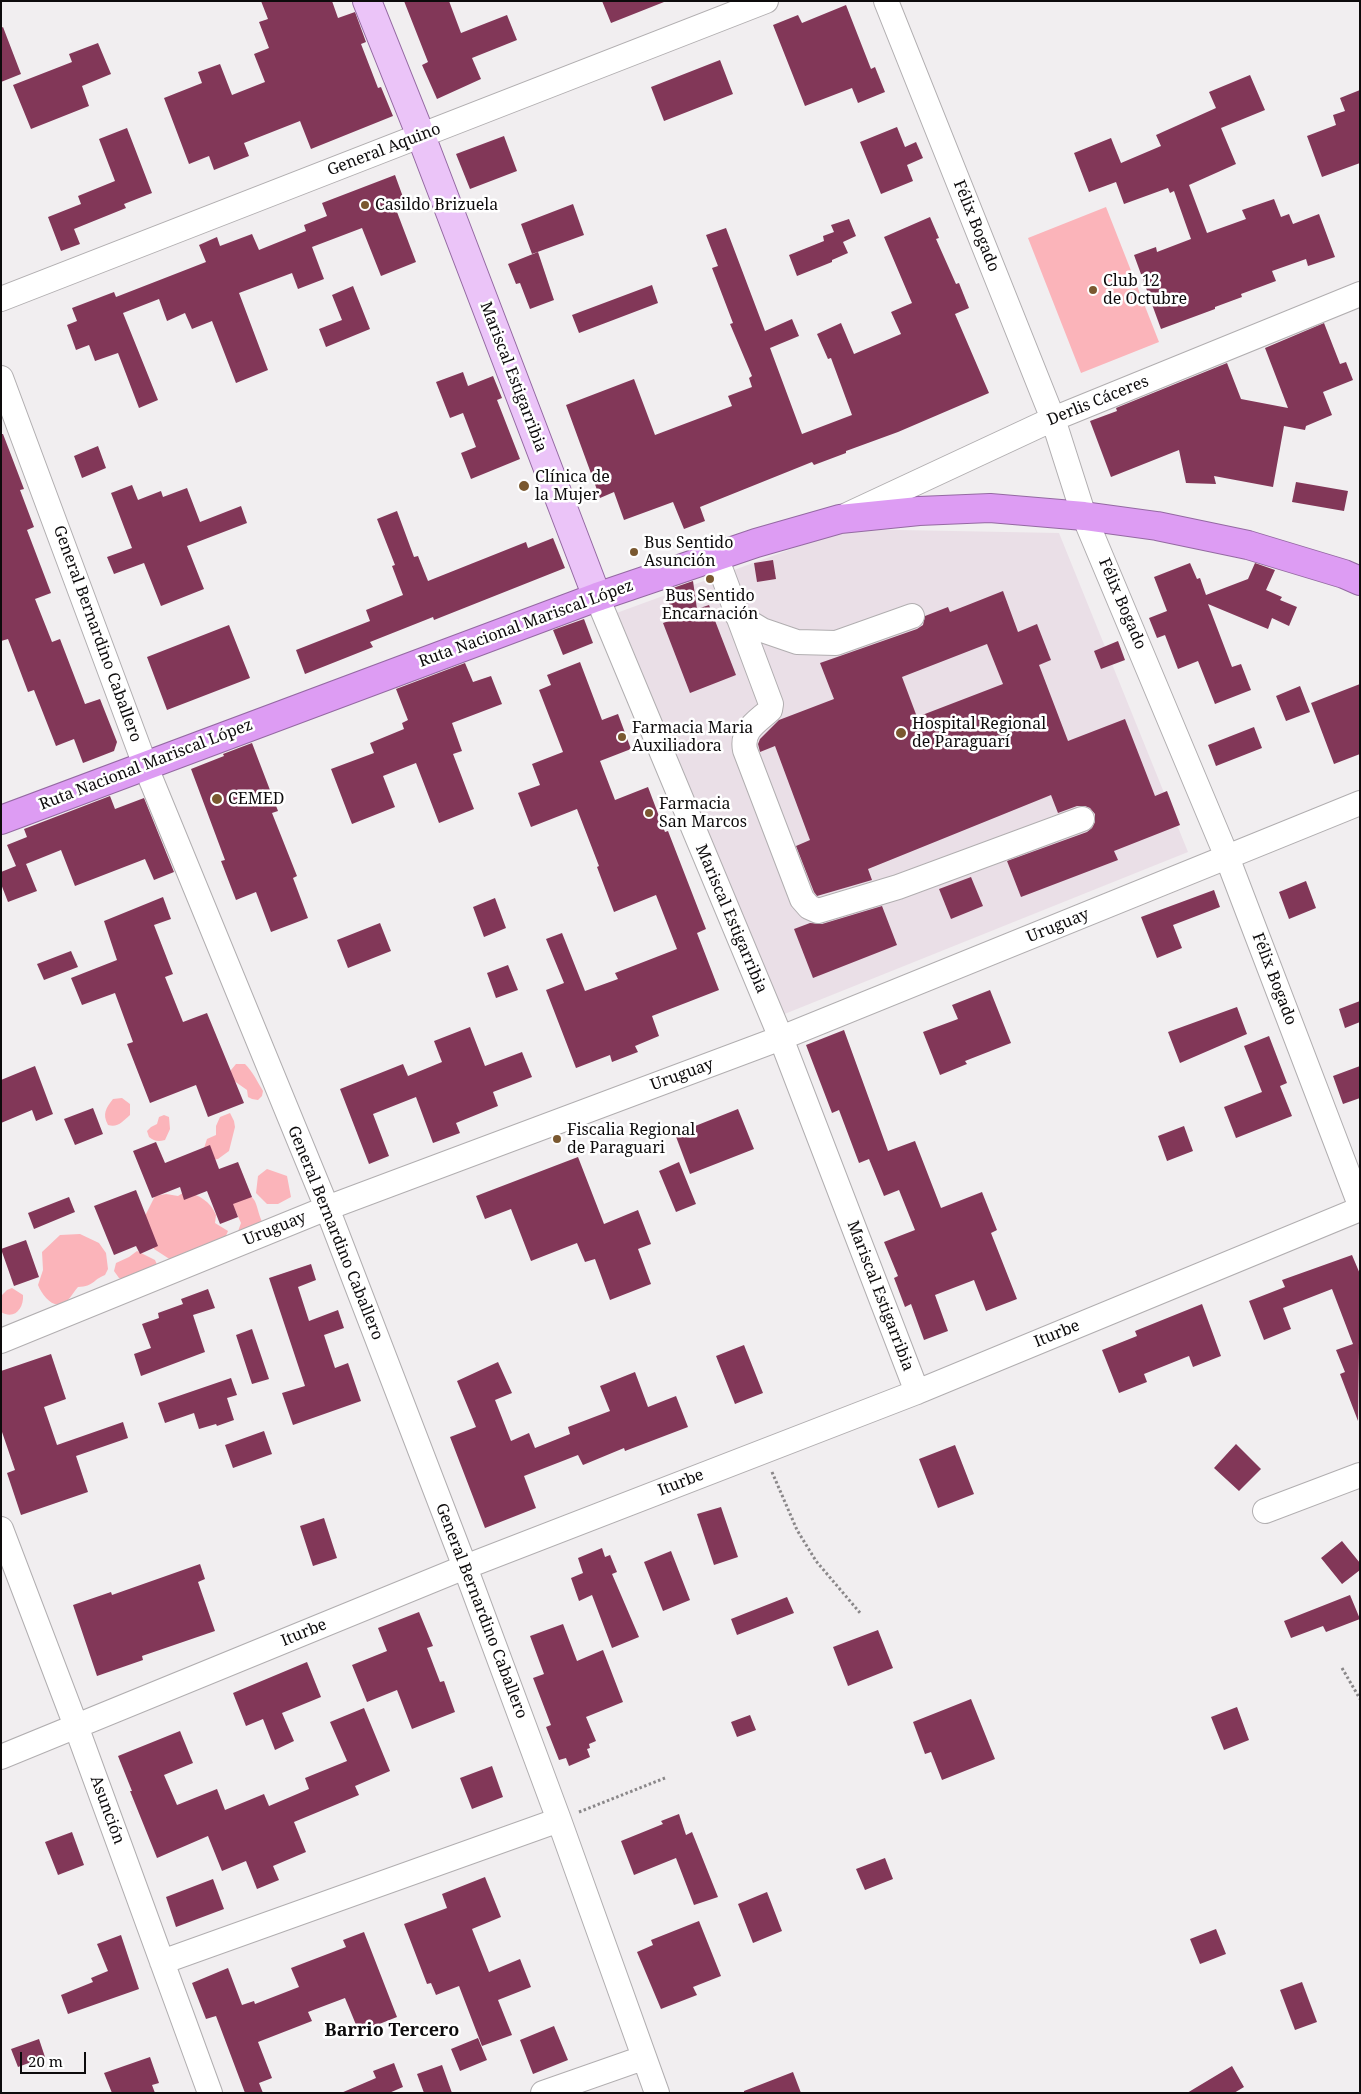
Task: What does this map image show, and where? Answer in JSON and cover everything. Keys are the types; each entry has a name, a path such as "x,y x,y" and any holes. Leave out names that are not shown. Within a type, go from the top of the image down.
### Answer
{"highway":[{"name":"Ruta Nacional Mariscal López","path":"1,820 597,597 716,557 840,519 919,511 990,508 1084,516 1157,526 1248,545 1344,574 1360,581"}],"main road":[{"name":"Mariscal Estigarribia","path":"367,1 421,136 597,597"}],"street":[{"name":"General Aquino","path":"1,299 766,1"},
{"name":"Félix Bogado","path":"886,1 1053,419 1084,516 1227,857 1360,1207"},
{"name":"Derlis Cáceres","path":"840,519 1053,419 1360,294"},
{"name":"General Bernardino Caballero","path":"1,378 146,765 327,1208 465,1567 559,1820 657,2093"},
{"path":"716,557 771,704 770,710 745,734 743,740 745,750 802,899 809,907 818,911 898,887 1082,819"},
{"name":"Mariscal Estigarribia","path":"597,597 781,1038 917,1392"},
{"path":"737,615 762,630 797,642 836,643 912,616"},
{"name":"Uruguay","path":"1,1341 327,1208 781,1038 1360,803"},
{"name":"Iturbe","path":"1,1757 465,1567 917,1392 1360,1207"},
{"path":"1265,1511 1360,1475"},
{"name":"Asunción","path":"1,1529 76,1726 210,2093"},
{"path":"162,1962 559,1820"},
{"path":"543,2093 643,2058"}],"path":[{"path":"762,1451 797,1530 816,1560 861,1614"},
{"path":"1342,1668 1360,1699"},
{"path":"559,1820 665,1778"}],"shaded area":[{"name":"Club 12 de Octubre","path":"1106,207 1159,342 1081,373 1028,238"},
{"name":"Hospital Regional de Paraguarí","path":"846,529 1059,533 1188,852 782,1015 611,615"},
{"path":"236,1064 245,1064 255,1077 263,1091 262,1096 258,1100 248,1097 247,1090 230,1078 231,1070"},
{"path":"122,1098 130,1104 130,1115 118,1125 108,1125 105,1118 107,1108 113,1099"},
{"path":"230,1113 235,1127 229,1151 218,1159 211,1160 204,1148 207,1139 216,1135 216,1126 220,1117"},
{"path":"164,1115 169,1117 170,1129 165,1140 154,1140 149,1137 147,1131 157,1124 159,1117"},
{"path":"267,1169 287,1176 291,1197 278,1204 267,1204 256,1193 258,1176"},
{"path":"186,1191 208,1203 216,1215 215,1223 228,1231 225,1238 171,1260 154,1249 145,1216 155,1196 166,1194 178,1196"},
{"path":"227,1192 238,1192 251,1197 255,1201 265,1228 237,1234 241,1223"},
{"path":"80,1234 99,1243 106,1253 108,1269 105,1275 91,1284 78,1287 63,1303 54,1304 46,1298 38,1285 43,1270 42,1252 60,1235"},
{"path":"137,1251 155,1260 158,1267 125,1280 119,1278 114,1271 116,1263"},
{"path":"12,1288 23,1295 23,1300 20,1309 10,1315 1,1312 1,1296"}],"building":[{"path":"261,1 332,1 338,18 355,12 366,42 361,44 378,88 381,87 393,116 311,149 300,121 244,143 249,156 214,170 209,156 189,164 164,98 202,83 198,72 220,64 232,95 265,82 254,54 269,48 259,22 268,19"},
{"path":"404,1 449,1 461,33 507,15 517,40 472,58 481,79 437,99 422,65 428,62"},
{"path":"602,1 663,1 664,2 611,23"},
{"path":"846,5 871,69 875,67 885,92 858,103 852,88 805,106 773,25 798,15 802,23"},
{"path":"3,27 21,74 1,82 1,28"},
{"path":"98,43 111,74 82,86 89,106 31,129 13,85 72,62 69,54"},
{"path":"720,60 733,94 664,121 651,87"},
{"path":"1250,75 1265,110 1221,128 1236,164 1189,185 1207,233 1246,219 1242,210 1274,199 1281,217 1289,214 1293,224 1319,214 1335,257 1308,266 1306,259 1272,271 1276,281 1241,294 1242,297 1215,307 1215,309 1161,329 1134,255 1156,247 1157,252 1191,239 1174,191 1170,193 1168,188 1124,204 1116,182 1089,192 1074,153 1111,138 1121,163 1161,146 1156,135 1216,108 1209,92"},
{"path":"1360,90 1360,163 1322,177 1307,136 1336,125 1333,115 1345,111 1340,98"},
{"path":"897,127 905,147 916,142 923,158 907,165 913,181 881,194 860,142"},
{"path":"127,128 152,193 124,204 126,208 74,229 80,244 61,251 48,217 81,204 78,196 115,181 99,139"},
{"path":"504,136 517,171 470,189 456,154"},
{"path":"395,175 407,208 397,212 416,262 381,276 362,228 312,247 324,279 298,289 292,273 239,293 268,370 236,383 212,321 192,329 185,313 167,321 159,299 123,313 158,400 139,408 118,353 95,361 89,345 76,350 67,325 77,321 72,308 114,292 116,297 206,262 199,245 217,237 220,246 252,234 259,250 306,231 304,225 327,216 322,203"},
{"path":"573,204 584,235 532,254 521,224"},
{"path":"930,217 939,238 936,239 956,284 959,283 969,308 955,314 989,393 898,432 846,451 846,453 814,465 812,462 700,507 705,521 684,529 673,502 624,520 614,492 600,498 566,405 634,379 655,435 732,406 728,396 752,387 749,378 752,376 730,324 733,323 712,268 718,266 706,235 726,228 765,331 792,319 799,336 770,348 802,434 852,415 831,358 828,359 817,334 841,323 854,354 901,334 891,312 912,303 884,237"},
{"path":"849,219 856,236 843,242 848,253 832,260 832,262 797,276 789,255 824,241 823,236 834,232 831,225"},
{"path":"538,252 554,300 530,309 520,283 516,284 508,264"},
{"path":"652,285 658,303 579,333 572,315"},
{"path":"353,286 370,329 326,347 319,329 342,320 332,295"},
{"path":"1324,323 1340,364 1346,362 1353,380 1323,392 1332,415 1306,426 1305,430 1284,426 1273,487 1214,476 1216,484 1186,483 1179,450 1111,477 1090,421 1117,411 1116,408 1227,363 1241,399 1288,408 1265,348"},
{"path":"463,372 468,386 493,376 502,398 497,400 520,459 471,479 461,453 476,447 463,413 450,418 436,382"},
{"path":"1,434 3,434 24,489 20,490 34,527 27,530 51,593 35,599 52,642 60,639 85,704 100,699 117,742 114,751 83,763 74,739 56,746 34,690 28,692 8,639 1,641"},
{"path":"98,446 106,468 82,478 74,456"},
{"path":"1296,482 1348,491 1344,511 1292,502"},
{"path":"132,485 138,500 161,491 163,497 187,488 200,522 241,506 247,523 187,546 204,589 161,606 144,563 114,574 107,557 132,548 111,493"},
{"path":"397,511 414,557 418,556 428,581 526,542 528,548 553,538 565,568 434,620 433,617 370,642 373,647 305,674 296,650 370,621 366,610 403,595 392,566 395,565 377,519"},
{"path":"773,560 776,579 757,582 754,563"},
{"path":"1190,563 1197,579 1200,578 1206,595 1248,579 1255,563 1275,570 1266,590 1282,597 1280,600 1297,607 1289,626 1272,618 1268,629 1208,604 1232,667 1241,664 1251,690 1215,704 1198,661 1178,669 1165,635 1157,638 1149,618 1167,611 1154,577"},
{"path":"693,581 697,609 709,605 736,675 690,693 663,623 672,620 667,590"},
{"path":"1003,591 1018,632 1037,624 1051,660 1039,665 1068,741 1125,719 1155,796 1167,791 1180,825 1114,851 1118,860 1021,897 1007,861 1087,832 1095,822 1095,814 1090,808 1085,806 1077,806 1058,813 1051,795 868,869 872,880 817,896 796,846 810,840 775,746 760,752 758,744 760,739 779,720 834,699 820,663 917,629 923,625 925,616 948,607 950,612","holes":["987,644 1003,684 917,717 902,677"]},
{"path":"584,619 593,643 563,655 553,630"},
{"path":"229,625 250,678 167,710 147,657"},
{"path":"1118,641 1125,660 1101,669 1094,651"},
{"path":"580,662 602,720 618,714 631,749 600,761 615,800 648,787 665,832 668,831 706,929 697,933 719,990 652,1016 659,1036 635,1046 638,1052 612,1062 610,1055 576,1068 546,990 564,983 546,939 562,933 585,991 618,979 615,973 677,949 656,895 614,912 577,809 531,827 518,793 540,785 532,764 563,752 539,690 551,685 547,675"},
{"path":"465,663 473,682 491,676 502,704 452,723 462,751 453,754 474,809 439,823 416,763 383,776 395,807 352,824 331,769 374,753 370,743 404,729 402,723 408,720 396,689"},
{"path":"1360,684 1360,754 1334,764 1311,703"},
{"path":"1300,686 1310,712 1286,721 1276,696"},
{"path":"1254,727 1262,748 1216,766 1208,745"},
{"path":"252,743 278,811 272,813 297,876 293,878 308,918 271,932 256,892 236,900 221,861 225,860 191,769"},
{"path":"110,796 115,809 144,798 174,872 154,880 145,859 75,886 61,850 26,864 37,891 8,902 1,884 1,872 16,866 7,845 27,837 24,829"},
{"path":"971,877 983,906 951,919 939,889"},
{"path":"1306,881 1316,908 1289,919 1279,892"},
{"path":"1214,890 1220,907 1173,925 1182,948 1157,958 1141,917"},
{"path":"163,897 171,919 154,925 173,974 165,977 183,1022 207,1013 244,1103 208,1117 196,1085 150,1103 127,1044 133,1042 115,993 82,1005 71,978 117,960 104,921"},
{"path":"495,898 506,928 484,937 473,907"},
{"path":"882,906 897,945 813,978 794,929 810,923 822,924"},
{"path":"380,923 391,951 348,968 337,940"},
{"path":"71,951 78,967 44,980 37,964"},
{"path":"508,965 518,990 496,998 487,973"},
{"path":"990,990 1011,1043 965,1061 967,1064 940,1075 923,1032 958,1019 952,1005"},
{"path":"1360,1001 1360,1022 1345,1028 1339,1009"},
{"path":"1237,1007 1247,1034 1180,1063 1168,1032"},
{"path":"470,1027 485,1066 522,1052 532,1077 493,1092 498,1106 456,1123 460,1133 433,1143 416,1097 373,1114 389,1156 369,1164 340,1089 403,1064 408,1076 442,1062 434,1041"},
{"path":"844,1030 888,1151 915,1141 941,1208 982,1192 997,1230 991,1233 1017,1299 986,1311 974,1280 935,1295 948,1331 924,1340 911,1304 905,1307 894,1278 898,1276 884,1242 915,1230 899,1190 884,1196 869,1159 859,1163 839,1110 832,1113 806,1045"},
{"path":"1269,1036 1287,1083 1280,1086 1292,1116 1236,1138 1224,1107 1262,1092 1244,1046"},
{"path":"35,1066 53,1114 36,1121 32,1110 1,1123 1,1080"},
{"path":"1360,1066 1360,1098 1343,1104 1333,1076"},
{"path":"93,1108 103,1134 75,1145 64,1119"},
{"path":"738,1109 754,1149 690,1174 675,1134"},
{"path":"1184,1126 1193,1151 1167,1161 1158,1136"},
{"path":"156,1142 165,1163 210,1145 219,1169 238,1162 252,1197 233,1204 238,1217 220,1224 207,1191 184,1200 180,1187 152,1198 133,1151"},
{"path":"578,1157 604,1224 638,1210 651,1244 638,1249 651,1284 610,1300 595,1259 585,1262 577,1243 531,1261 511,1209 485,1219 476,1196"},
{"path":"679,1162 696,1204 676,1212 659,1171"},
{"path":"136,1190 158,1246 140,1254 136,1246 114,1255 94,1206"},
{"path":"69,1197 75,1212 34,1229 28,1213"},
{"path":"26,1240 39,1277 14,1286 1,1249"},
{"path":"1352,1255 1360,1274 1358,1421 1340,1374 1345,1372 1336,1350 1353,1344 1332,1289 1283,1308 1291,1329 1264,1340 1249,1301 1285,1287 1282,1280"},
{"path":"311,1264 316,1280 298,1287 309,1321 338,1310 344,1328 324,1335 335,1368 348,1363 361,1401 293,1425 282,1393 305,1386 269,1278"},
{"path":"208,1289 215,1308 193,1315 205,1352 141,1376 134,1354 151,1348 142,1324 159,1318 158,1313 183,1304 181,1299"},
{"path":"1202,1304 1221,1356 1193,1367 1189,1356 1144,1374 1147,1382 1119,1393 1102,1350 1137,1336 1135,1331"},
{"path":"252,1329 269,1379 252,1384 236,1335"},
{"path":"744,1345 763,1393 735,1404 716,1356"},
{"path":"51,1354 66,1399 44,1407 57,1445 123,1422 128,1438 76,1456 88,1492 21,1515 7,1473 15,1470 1,1429 1,1371"},
{"path":"498,1362 512,1393 495,1400 511,1441 529,1433 535,1448 570,1434 568,1427 610,1411 600,1386 635,1372 648,1407 676,1396 688,1427 625,1451 624,1448 583,1465 578,1455 524,1476 536,1508 485,1528 450,1437 476,1427 457,1381"},
{"path":"231,1378 237,1395 227,1398 234,1420 217,1426 216,1424 199,1429 194,1413 165,1423 158,1403"},
{"path":"264,1431 272,1454 233,1468 225,1445"},
{"path":"1236,1444 1261,1469 1239,1491 1214,1468"},
{"path":"955,1445 974,1494 938,1508 919,1459"},
{"path":"721,1507 738,1557 714,1565 697,1514"},
{"path":"324,1518 337,1558 313,1566 300,1526"},
{"path":"1342,1541 1360,1563 1360,1570 1342,1584 1321,1558"},
{"path":"602,1548 605,1557 610,1555 617,1572 612,1574 639,1637 612,1648 592,1595 579,1601 571,1578 583,1573 578,1558"},
{"path":"671,1551 690,1600 663,1611 644,1562"},
{"path":"200,1564 205,1579 198,1582 215,1631 142,1656 143,1660 97,1676 73,1605 111,1592 112,1595"},
{"path":"1350,1595 1360,1619 1326,1632 1323,1626 1291,1638 1284,1621"},
{"path":"787,1597 794,1613 737,1635 731,1619"},
{"path":"419,1612 433,1646 427,1648 440,1682 444,1681 455,1712 412,1729 397,1690 367,1702 352,1665 387,1651 378,1628"},
{"path":"563,1624 577,1661 603,1650 623,1702 586,1717 596,1741 589,1744 590,1748 587,1749 590,1757 569,1766 566,1758 559,1760 546,1727 551,1725 533,1678 544,1674 530,1636"},
{"path":"878,1630 893,1668 848,1686 833,1647"},
{"path":"307,1662 321,1697 282,1713 294,1741 275,1750 263,1719 246,1726 233,1693"},
{"path":"971,1699 995,1759 942,1780 931,1752 925,1754 913,1722"},
{"path":"1237,1707 1249,1740 1224,1750 1211,1717"},
{"path":"364,1708 390,1771 355,1786 359,1795 294,1822 306,1852 273,1866 279,1880 257,1889 246,1861 222,1871 208,1836 157,1858 118,1756 180,1731 193,1763 164,1775 177,1805 217,1789 225,1810 264,1794 269,1806 309,1789 305,1778 347,1761 330,1722"},
{"path":"750,1715 756,1730 737,1737 731,1722"},
{"path":"492,1766 503,1797 472,1809 460,1778"},
{"path":"679,1814 686,1835 692,1832 718,1897 694,1905 676,1858 634,1875 621,1841 663,1824 661,1821"},
{"path":"72,1832 84,1865 58,1875 45,1842"},
{"path":"885,1858 893,1879 865,1890 856,1869"},
{"path":"485,1877 501,1917 472,1929 489,1972 520,1959 531,1987 498,2000 512,2035 482,2046 459,1986 436,1995 431,1983 427,1984 404,1924 447,1908 442,1894"},
{"path":"213,1879 224,1909 176,1927 166,1897"},
{"path":"767,1892 782,1931 753,1943 738,1904"},
{"path":"699,1921 721,1976 693,1987 697,1995 661,2009 637,1952 653,1945 651,1940"},
{"path":"1216,1929 1226,1954 1200,1964 1190,1939"},
{"path":"364,1932 397,2017 359,2032 345,1998 308,2012 312,2021 258,2042 272,2078 259,2083 263,2093 245,2093 216,2016 206,2019 192,1983 228,1968 242,2005 254,2001 255,2004 299,1987 291,1968 346,1947 343,1940"},
{"path":"121,1935 139,1989 68,2014 61,1995 93,1982 91,1978 108,1971 97,1944"},
{"path":"1302,1982 1317,2022 1295,2030 1280,1990"},
{"path":"554,2026 568,2060 533,2074 520,2040"},
{"path":"478,2038 487,2060 460,2071 451,2049"},
{"path":"39,2039 45,2057 18,2067 11,2049"},
{"path":"150,2057 159,2083 152,2085 155,2093 112,2093 104,2073"},
{"path":"394,2063 403,2087 389,2093 341,2093 376,2078 373,2071"},
{"path":"442,2065 452,2093 424,2093 417,2074"},
{"path":"1232,2066 1244,2087 1234,2093 1187,2093"},
{"path":"793,2072 801,2093 744,2093 744,2091"}],"place":[{"name":"Casildo Brizuela","path":"365,205"},
{"name":"Club 12 de Octubre","path":"1093,290"},
{"name":"Clínica de la Mujer","path":"524,486"},
{"name":"Bus Sentido Asunción","path":"634,552"},
{"name":"Bus Sentido Encarnación","path":"710,579"},
{"name":"Hospital Regional de Paraguarí","path":"901,733"},
{"name":"Farmacia Maria Auxiliadora","path":"622,737"},
{"name":"CEMED","path":"217,799"},
{"name":"Farmacia San Marcos","path":"649,813"},
{"name":"Fiscalia Regional de Paraguari","path":"557,1139"}],"district":[{"name":"Barrio Tercero","path":"392,2031"}]}
